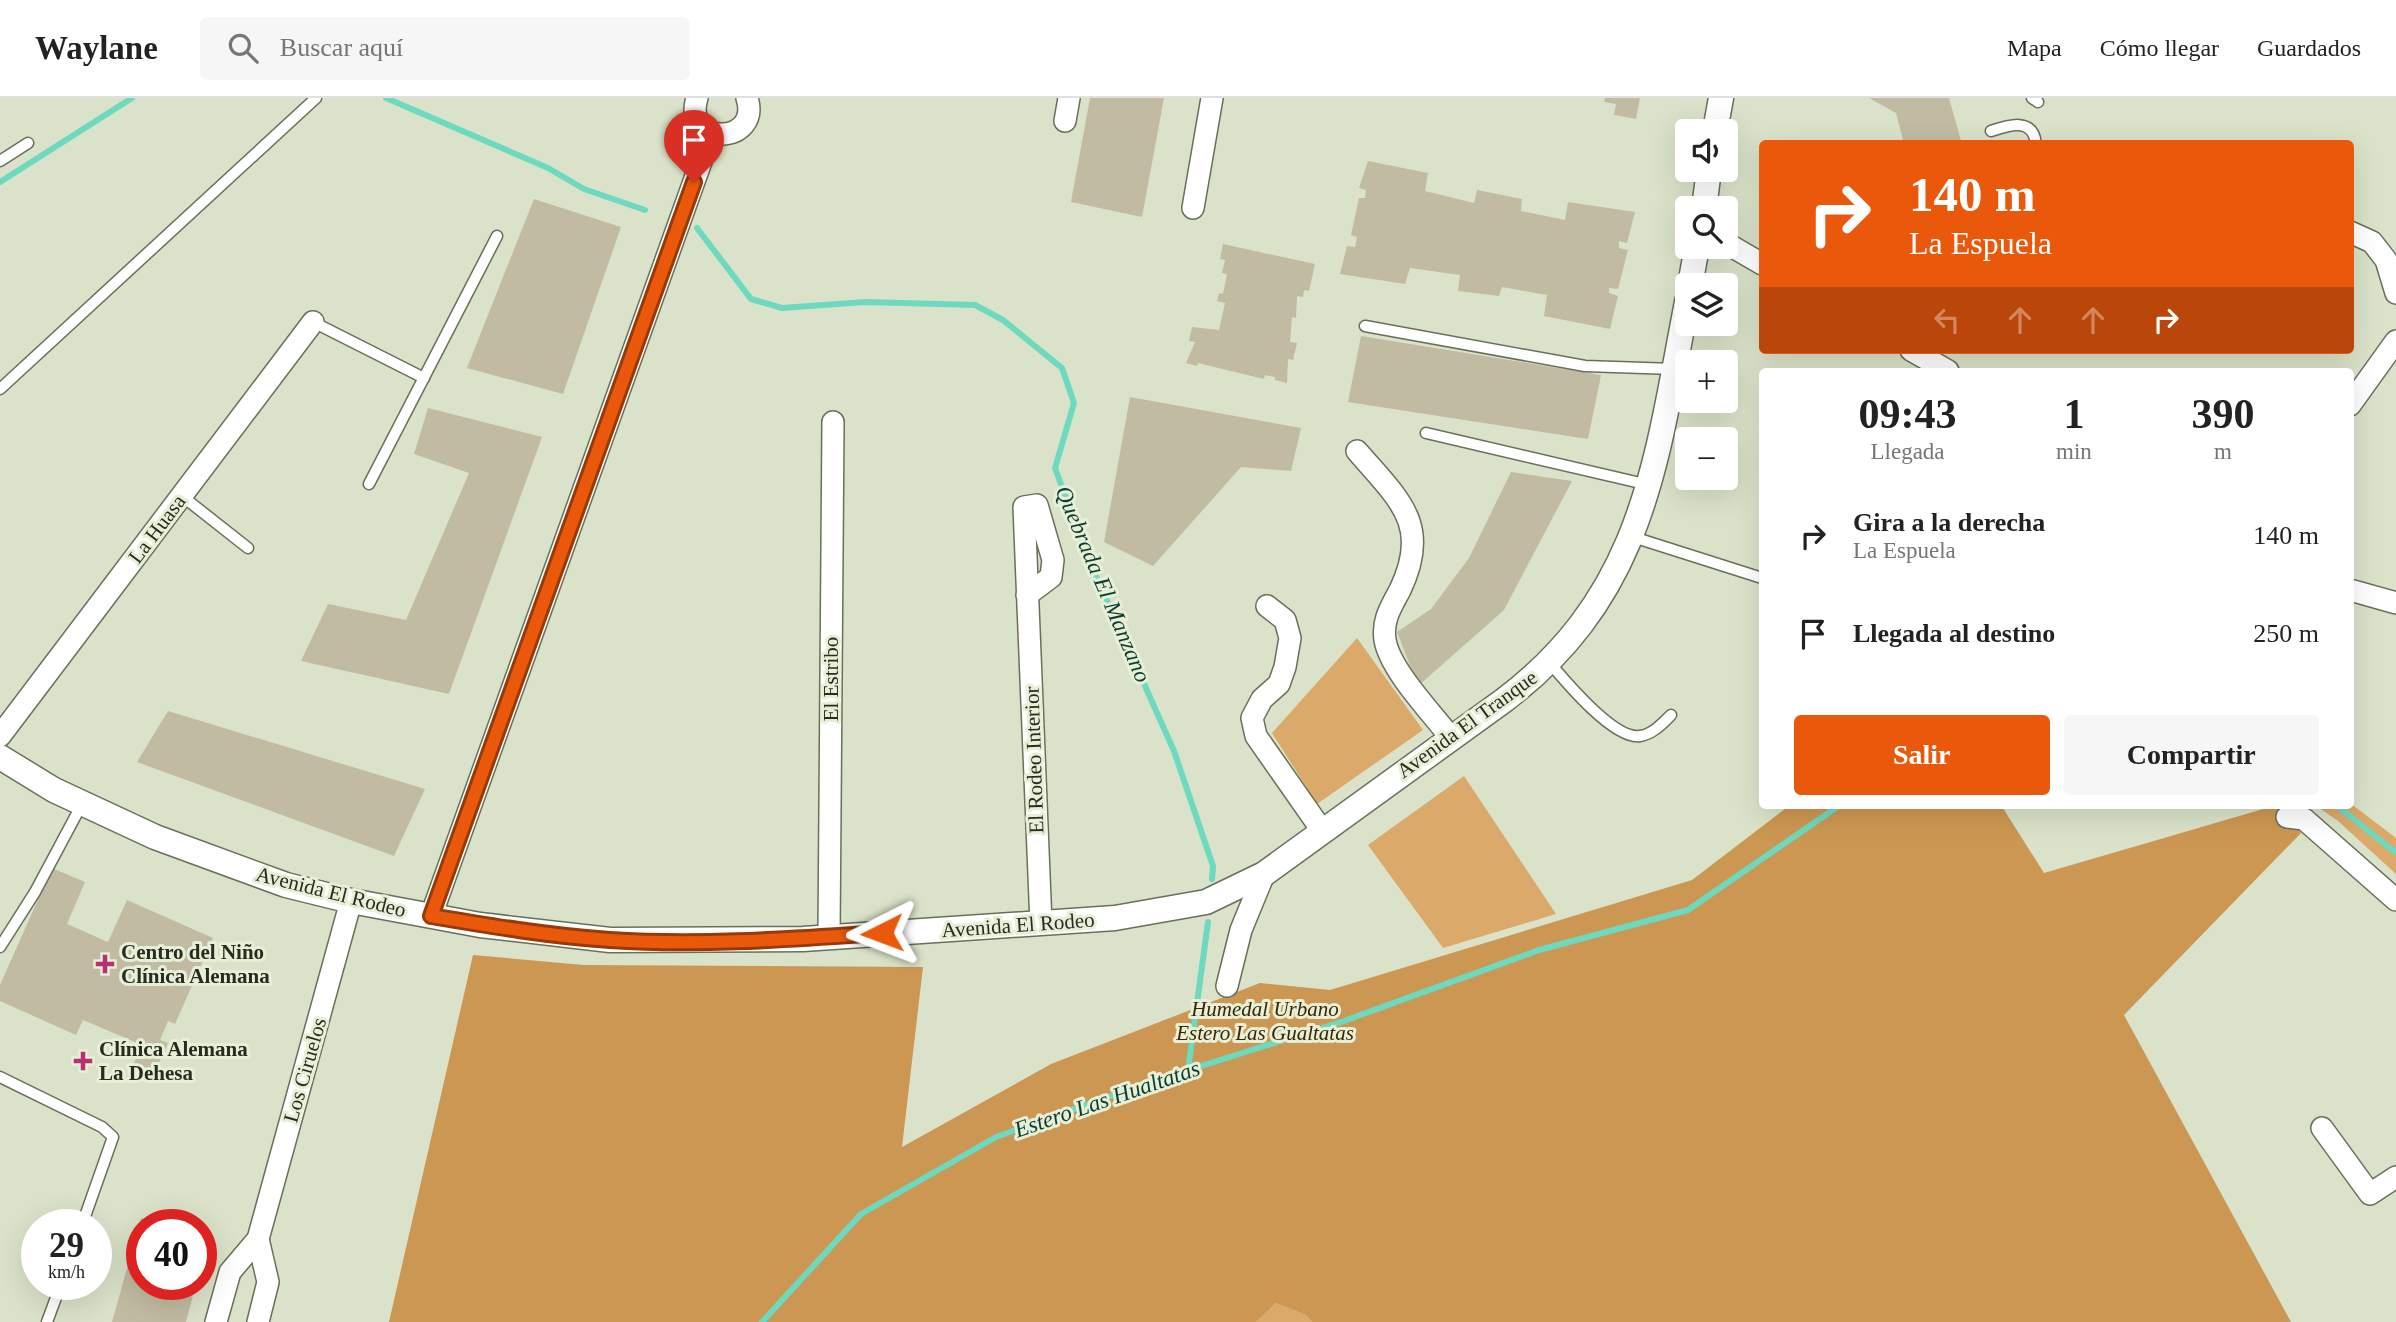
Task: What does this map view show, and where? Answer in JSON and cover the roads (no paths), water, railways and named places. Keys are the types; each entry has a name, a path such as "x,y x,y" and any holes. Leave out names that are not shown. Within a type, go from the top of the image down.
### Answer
{"street":[{"path":"697,98 698,120 711,134 730,134 738,130 748,114 747,98"},
{"path":"1065,121 1069,98"},
{"path":"1194,208 1212,98"},
{"path":"1717,119 1721,98"},
{"path":"431,916 711,134"},
{"path":"2354,234 2372,242 2386,260 2396,293"},
{"path":"1738,250 1759,262"},
{"name":"La Huasa","path":"0,736 313,322"},
{"name":"Avenida El Tranque","path":"1264,874 1321,830 1518,690 1549,662 1581,627 1600,601 1633,537 1650,485 1680,336"},
{"path":"2354,399 2396,341"},
{"path":"1921,354 1938,361"},
{"name":"El Estribo","path":"829,936 833,422"},
{"path":"1357,451 1404,507 1413,531 1411,565 1387,616 1388,650 1451,738"},
{"path":"2354,591 2396,603"},
{"name":"El Rodeo Interior","path":"1027,595 1041,924"},
{"path":"1267,606 1285,620 1290,638 1279,684 1262,699 1252,718 1256,736 1321,830"},
{"name":"Avenida El Rodeo","path":"0,757 82,803 195,853 286,885 431,916 620,941 698,942 829,936 1115,918 1206,902 1264,874"},
{"path":"2287,817 2304,819 2396,900"},
{"path":"1227,986 1241,930 1264,874"},
{"name":"Los Ciruelos","path":"216,1322 230,1272 258,1239 351,901"},
{"path":"2322,1128 2370,1194 2396,1177"},
{"name":"Los Ciruelos","path":"258,1239 268,1282 258,1322"}],"lane":[{"path":"0,390 316,98"},
{"path":"1992,131 2013,123 2031,130 2035,140"},
{"path":"0,161 28,143"},
{"path":"369,484 497,236"},
{"path":"313,322 424,378"},
{"path":"1365,326 1585,366 1674,369"},
{"path":"1426,433 1650,485"},
{"path":"182,496 248,548"},
{"path":"1633,537 1759,577"},
{"path":"1549,662 1584,701 1629,736 1641,736 1651,732 1671,715"},
{"path":"0,947 35,892 82,803"},
{"path":"0,1077 108,1131 113,1137 88,1209"},
{"path":"47,1322 55,1300"}],"waterway":[{"path":"0,182 132,98"},
{"name":"Quebrada El Manzano","path":"386,98 548,168 584,189 645,210"},
{"name":"Quebrada El Manzano","path":"697,228 751,299 782,308 865,302 975,305 1003,320 1062,368 1074,403 1055,468 1091,565 1174,751 1213,866 1212,879"},
{"name":"Estero Las Hualtatas","path":"762,1322 861,1214 996,1137 1141,1085 1344,1021 1539,950 1688,910 1834,809"},
{"name":"Estero Las Hualtatas","path":"2341,809 2396,853"},
{"name":"Quebrada El Manzano","path":"1188,1070 1208,922"}],"place":[{"name":"Centro del Niño Clínica Alemana","path":"105,964"},
{"name":"Clínica Alemana La Dehesa","path":"83,1061"}],"park label":[{"name":"Humedal Urbano Estero Las Gualtatas","path":"1265,1021"}]}
